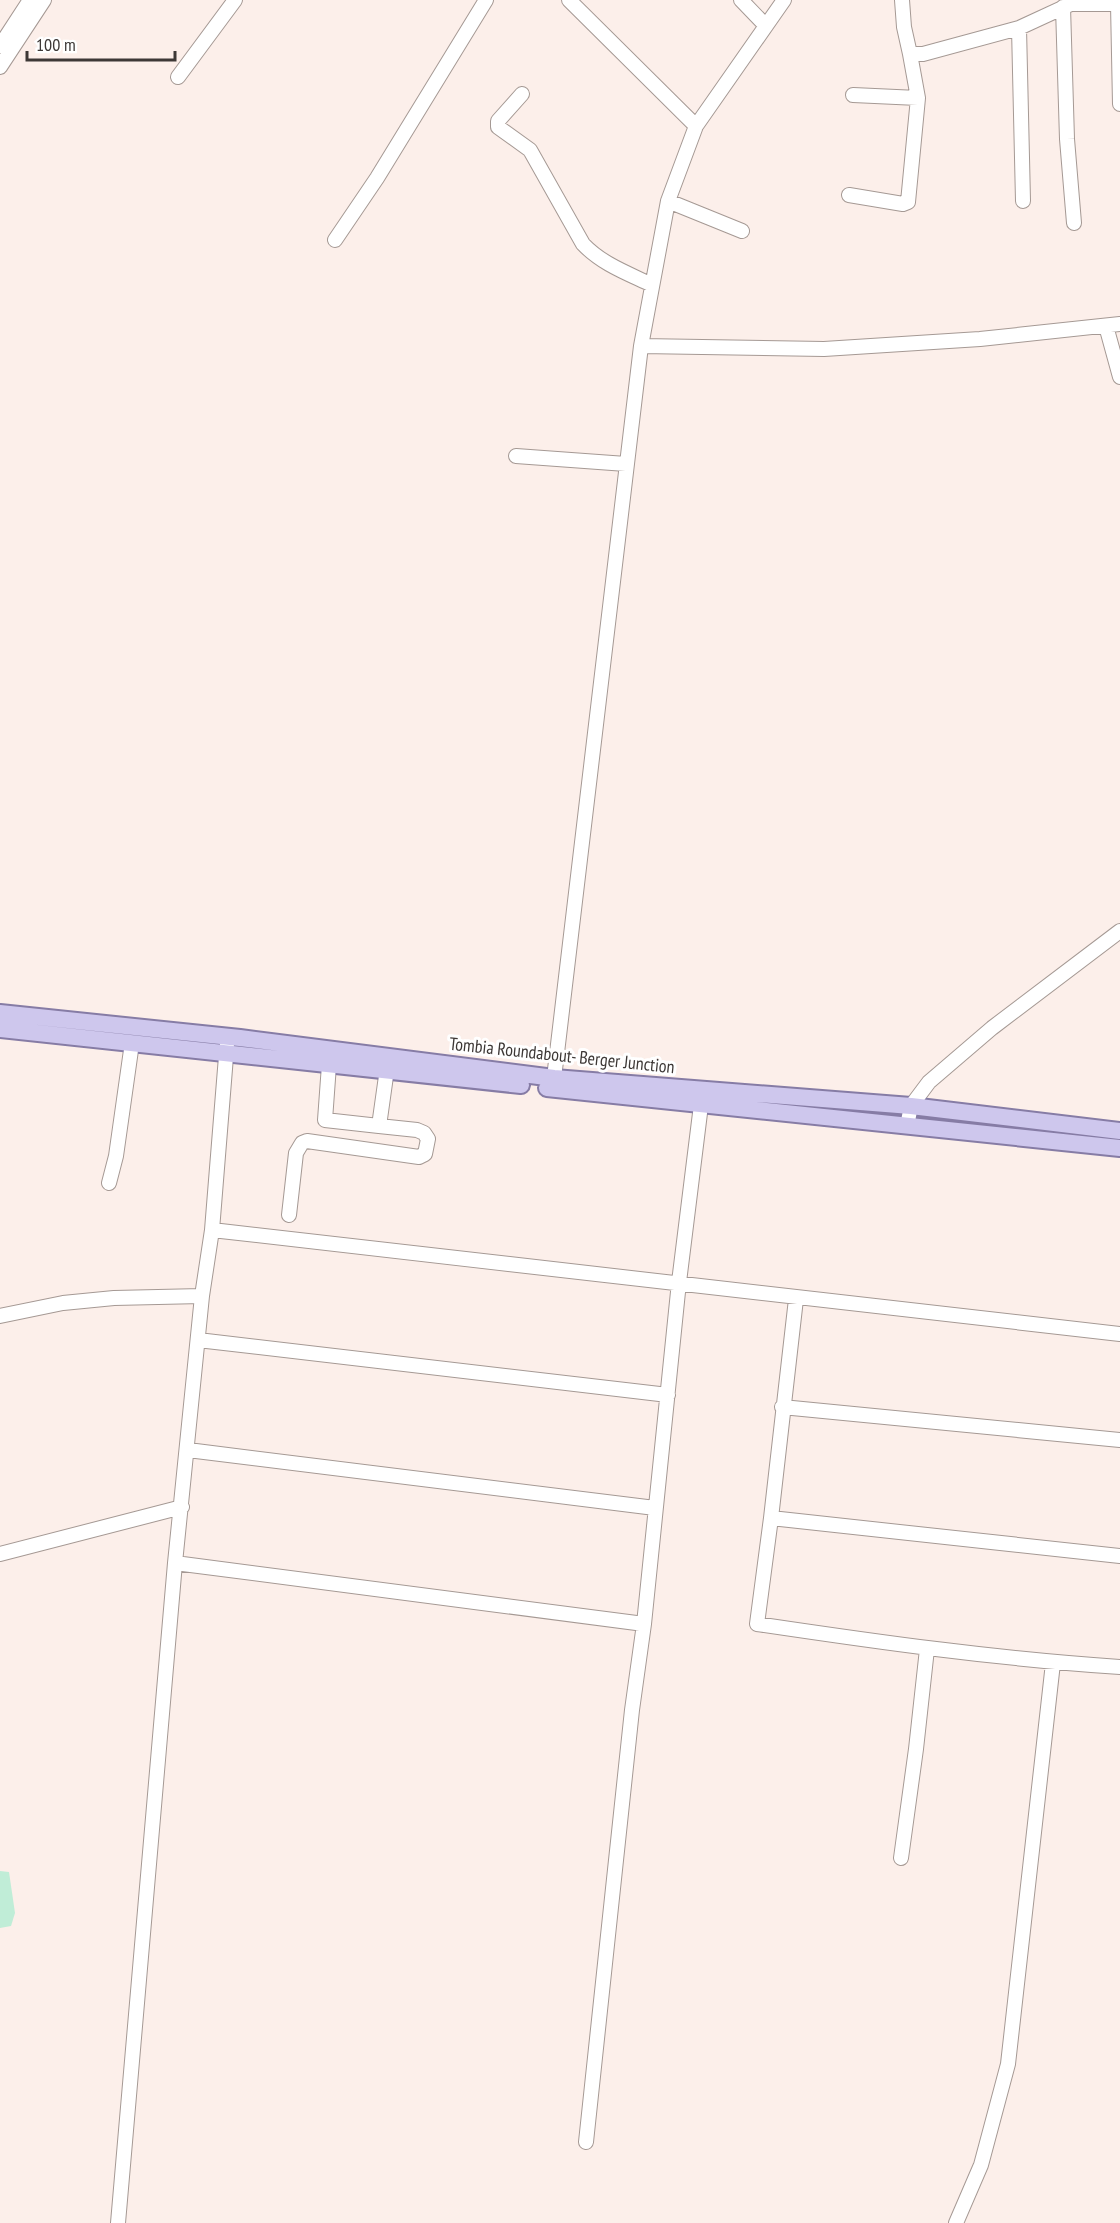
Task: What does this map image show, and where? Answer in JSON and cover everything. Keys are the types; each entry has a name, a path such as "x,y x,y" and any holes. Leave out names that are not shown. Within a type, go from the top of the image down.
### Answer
{"main road":[{"name":"Tombia Roundabout- Berger Junction","path":"0,1013 229,1036 554,1078 911,1106 1120,1131"},
{"name":"Tombia Roundabout- Berger Junction","path":"0,1029 1120,1148"}],"street":[{"path":"0,46 30,0"},
{"path":"0,67 44,0"},
{"path":"178,77 235,0"},
{"path":"335,240 377,178 486,0"},
{"path":"568,0 696,126"},
{"path":"741,0 766,26"},
{"path":"554,1078 641,346 668,201 696,126 784,0"},
{"path":"849,195 903,204 908,202 918,98 904,27 902,0"},
{"path":"910,54 923,54 1019,28 1071,4 1119,4 1120,104"},
{"path":"1063,7 1067,140 1074,223"},
{"path":"1019,28 1023,201"},
{"path":"522,94 498,121 498,127 530,150 583,244 606,264 652,285"},
{"path":"853,95 918,98"},
{"path":"668,201 742,231"},
{"path":"641,346 824,349 980,339 1120,324"},
{"path":"1106,326 1120,377"},
{"path":"516,456 626,464"},
{"path":"907,1126 911,1106 929,1082 992,1028 1120,931"},
{"path":"118,2223 175,1563 202,1296 212,1230 229,1036"},
{"path":"109,1184 116,1156 132,1043"},
{"path":"289,1215 297,1152 302,1143 307,1141 325,1120 328,1065"},
{"path":"379,1126 387,1069"},
{"path":"586,2142 632,1710 644,1624 679,1282 701,1105"},
{"path":"307,1141 419,1157 425,1154 428,1139 424,1133 417,1130 325,1120"},
{"path":"212,1230 679,1282 796,1299 1120,1334"},
{"path":"0,1316 63,1303 114,1298 202,1296"},
{"path":"796,1299 757,1624 927,1649 1053,1662 1120,1666"},
{"path":"198,1340 668,1395"},
{"path":"782,1407 1120,1440"},
{"path":"188,1450 655,1508"},
{"path":"0,1554 182,1507"},
{"path":"771,1518 1120,1556"},
{"path":"175,1563 644,1624"},
{"path":"901,1858 927,1649"},
{"path":"956,2223 981,2165 1008,2064 1053,1662"}],"green space":[{"path":"0,1871 9,1872 15,1913 11,1926 0,1928"}]}
